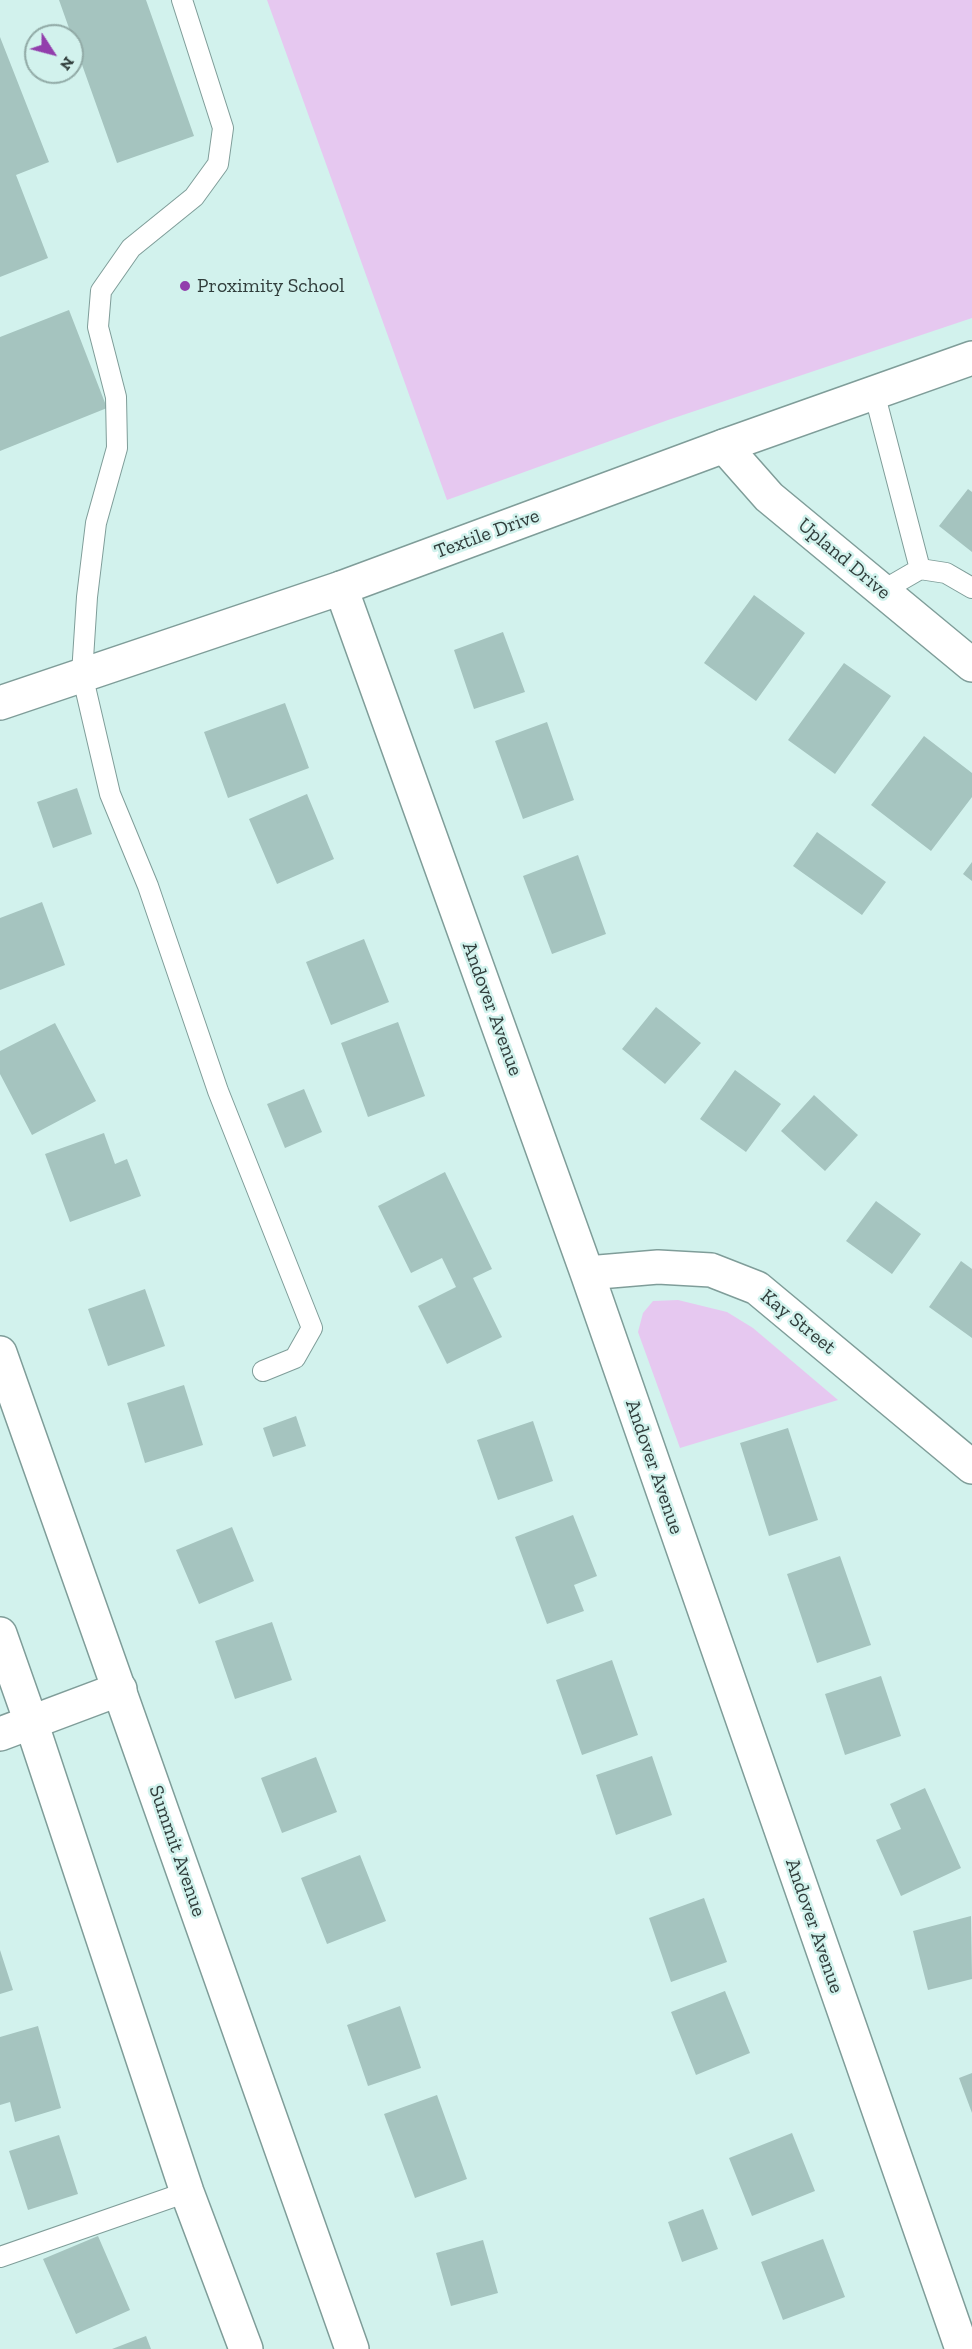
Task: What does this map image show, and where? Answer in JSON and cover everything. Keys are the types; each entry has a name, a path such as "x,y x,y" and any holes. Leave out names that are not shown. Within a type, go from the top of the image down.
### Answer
{"street":[{"name":"Textile Drive","path":"0,703 341,588 724,446 972,358"},
{"name":"Upland Drive","path":"724,446 769,497 972,665"},
{"name":"Andover Avenue","path":"341,588 587,1273 962,2349"},
{"name":"Kay Street","path":"587,1273 658,1267 711,1270 757,1288 972,1467"},
{"name":"Summit Avenue","path":"0,1353 352,2349"},
{"path":"0,1634 187,2192 246,2349"},
{"path":"0,1734 120,1689"}],"lane":[{"path":"182,0 223,128 218,164 194,197 131,248 101,291 98,327 116,397 117,448 96,523 87,597 82,674 110,794 148,886 219,1091 312,1328 295,1358 263,1371"},
{"path":"874,392 920,569"},
{"path":"882,591 920,569 946,573 972,588"},
{"path":"0,2257 187,2192"}],"shaded area":[{"path":"267,0 972,0 972,318 668,420 447,500"},
{"path":"678,1300 727,1312 753,1328 838,1400 680,1448 638,1332 643,1313 653,1301"}],"building":[{"path":"59,0 146,0 194,136 117,163 84,70 84,24 68,24"},
{"path":"0,37 49,162 16,175 48,258 0,277"},
{"path":"69,310 107,408 0,451 0,337"},
{"path":"968,489 972,492 972,552 939,526"},
{"path":"754,595 805,633 756,701 704,663"},
{"path":"503,632 525,692 474,709 454,650"},
{"path":"844,663 891,696 835,774 788,740"},
{"path":"285,703 309,768 228,798 204,732"},
{"path":"547,722 574,800 523,819 495,741"},
{"path":"924,736 972,773 972,797 931,851 871,805"},
{"path":"77,788 92,834 53,848 37,802"},
{"path":"307,794 334,859 277,884 249,819"},
{"path":"817,832 886,882 862,915 793,866"},
{"path":"578,855 606,934 552,954 523,876"},
{"path":"972,862 972,881 963,874"},
{"path":"42,902 65,965 0,990 0,918"},
{"path":"364,939 389,1002 331,1025 306,962"},
{"path":"656,1007 701,1043 665,1084 622,1049"},
{"path":"398,1022 425,1096 368,1117 341,1043"},
{"path":"55,1023 96,1101 32,1135 0,1074 0,1051"},
{"path":"735,1070 781,1104 746,1152 700,1119"},
{"path":"304,1089 322,1132 285,1148 267,1104"},
{"path":"814,1095 858,1135 825,1171 781,1131"},
{"path":"104,1133 115,1164 127,1159 141,1196 70,1222 45,1154"},
{"path":"445,1172 492,1269 473,1278 502,1337 447,1364 418,1306 456,1287 442,1258 411,1273 378,1206"},
{"path":"876,1201 921,1234 892,1274 846,1241"},
{"path":"961,1261 972,1269 972,1338 929,1307"},
{"path":"145,1289 165,1346 108,1366 88,1309"},
{"path":"184,1385 203,1445 145,1463 127,1403"},
{"path":"296,1416 306,1446 273,1457 263,1428"},
{"path":"533,1421 553,1481 498,1500 477,1440"},
{"path":"788,1428 818,1520 769,1536 740,1443"},
{"path":"573,1515 597,1576 574,1585 584,1611 547,1624 515,1537"},
{"path":"232,1527 254,1581 199,1604 176,1550"},
{"path":"840,1556 871,1645 817,1663 787,1574"},
{"path":"272,1622 292,1680 235,1699 215,1641"},
{"path":"612,1660 638,1735 582,1755 556,1680"},
{"path":"881,1676 901,1736 845,1755 825,1694"},
{"path":"652,1756 672,1815 616,1835 596,1775"},
{"path":"316,1757 337,1812 282,1833 261,1778"},
{"path":"925,1788 961,1868 901,1896 876,1840 901,1829 890,1804"},
{"path":"360,1855 386,1921 327,1944 301,1878"},
{"path":"704,1898 727,1962 671,1982 649,1918"},
{"path":"971,1916 972,1979 928,1990 913,1931"},
{"path":"0,1950 13,1990 0,1994"},
{"path":"725,1991 750,2053 696,2075 671,2012"},
{"path":"400,2006 421,2068 368,2086 347,2025"},
{"path":"38,2026 61,2108 15,2122 10,2102 0,2105 0,2037"},
{"path":"972,2073 972,2113 959,2078"},
{"path":"437,2095 467,2179 415,2198 384,2114"},
{"path":"792,2133 815,2191 752,2216 729,2158"},
{"path":"59,2135 78,2194 28,2210 9,2151"},
{"path":"703,2209 718,2249 682,2262 668,2222"},
{"path":"98,2236 130,2310 76,2334 43,2259"},
{"path":"823,2239 845,2297 783,2320 761,2262"},
{"path":"483,2240 498,2293 451,2306 436,2253"},
{"path":"146,2336 151,2349 112,2349"}],"place":[{"name":"Proximity School","path":"185,286"}]}
